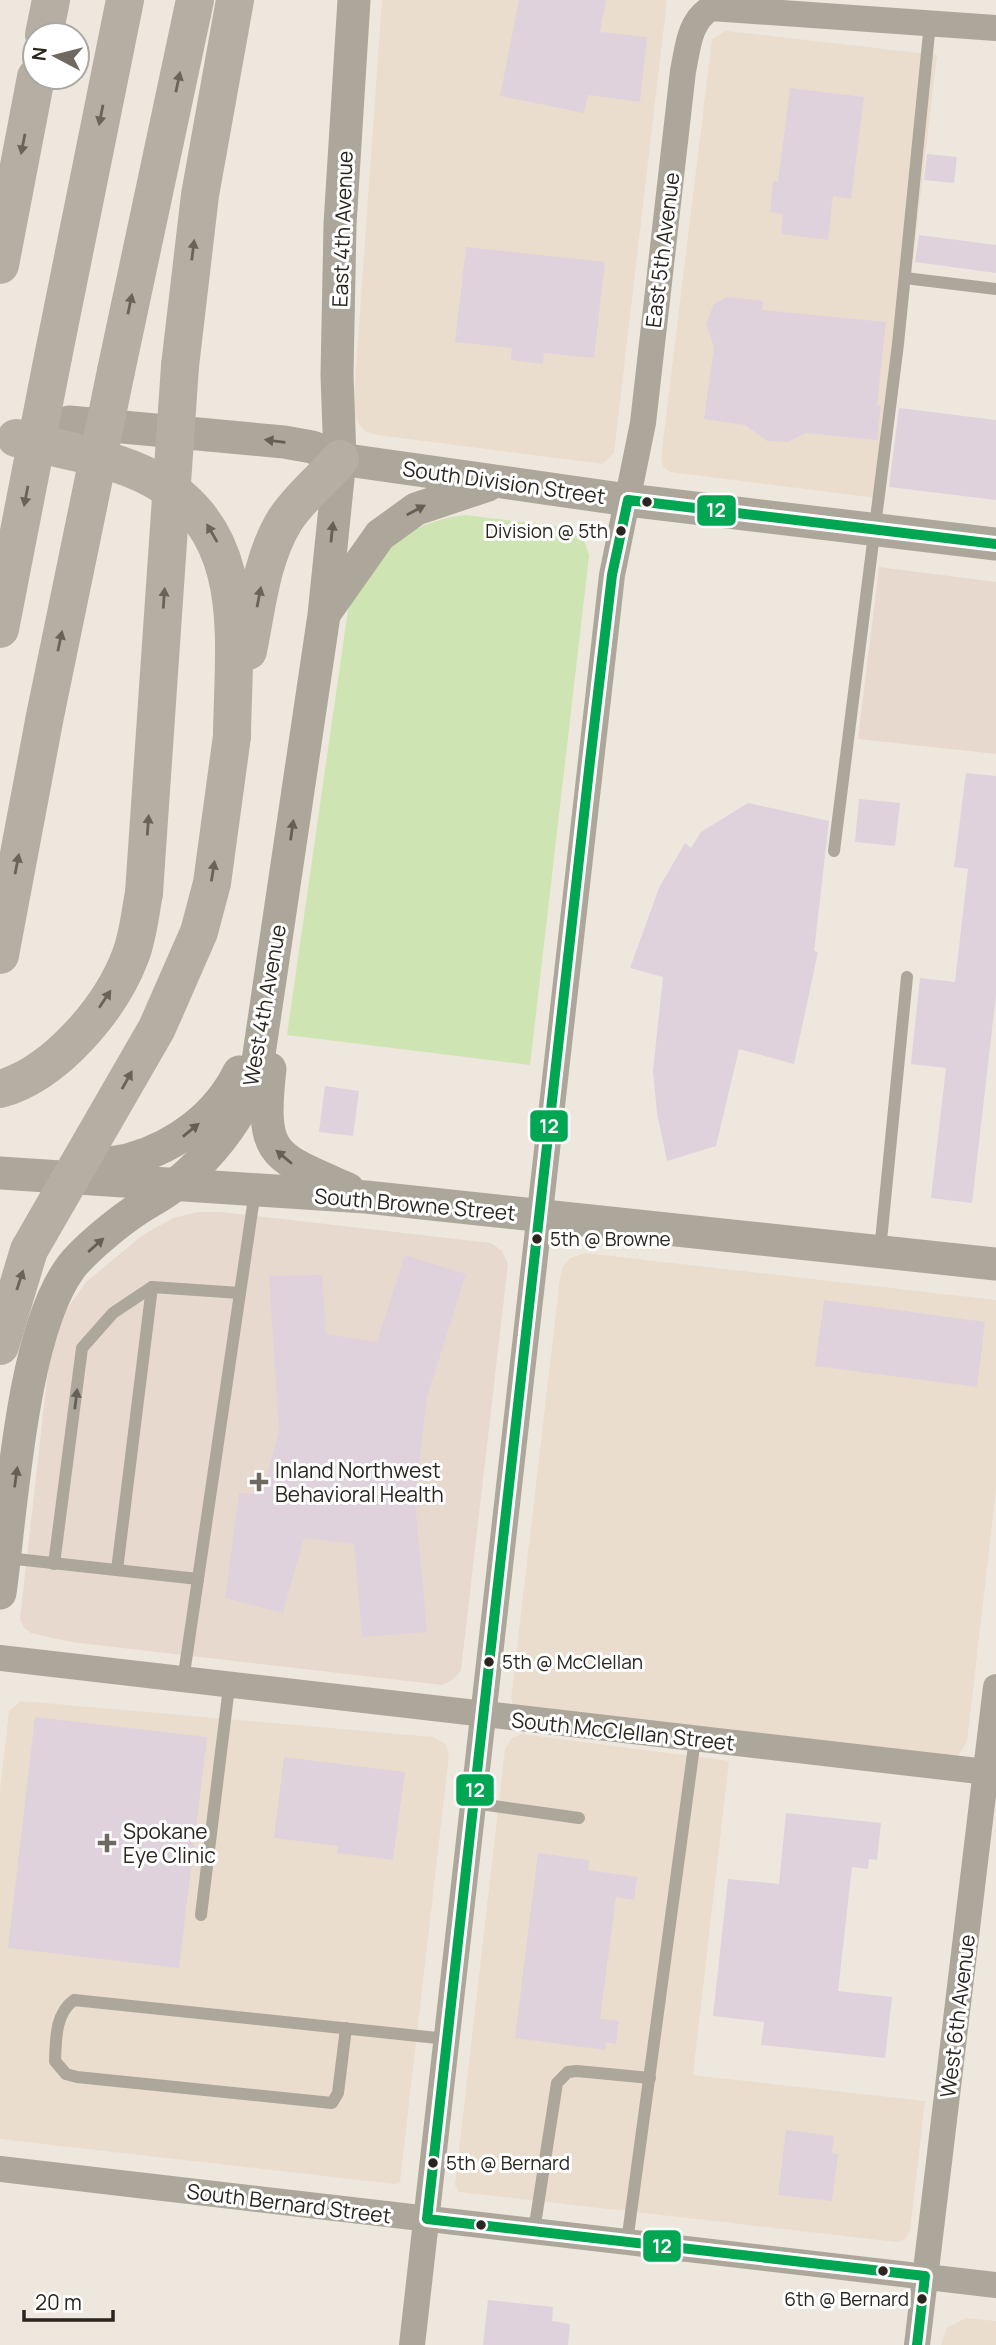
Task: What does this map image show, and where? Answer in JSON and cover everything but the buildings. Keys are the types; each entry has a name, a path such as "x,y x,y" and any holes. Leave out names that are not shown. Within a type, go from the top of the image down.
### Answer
{"highway":[{"path":"47,21 51,0"},
{"path":"0,629 125,0"},
{"path":"0,955 45,716 195,0"},
{"path":"0,1089 47,1066 82,1034 130,958 144,893 180,366 200,195 235,0"},
{"path":"0,265 33,91"},
{"path":"16,438 107,462 152,479 180,497 205,521 216,538 226,566 230,595 232,736"},
{"path":"0,1346 29,1250 157,1028 199,932 212,883 232,736 264,568 272,545 287,518 340,459"}],"street":[{"name":"East 4th Avenue","path":"340,459 337,375 340,224 354,0"},
{"name":"East 5th Avenue","path":"412,2345 612,575 643,423 683,71 699,15 711,8 930,23"},
{"path":"930,23 996,28"},
{"name":"South Division Street","path":"16,438 69,422 284,442 312,447 340,459 628,500 996,544"},
{"name":"West 4th Avenue","path":"0,1593 26,1407 47,1311 71,1266 133,1212 174,1186 222,1141 244,1107 255,1080 324,615 340,459"},
{"path":"324,615 380,535 416,509 457,493 502,482"},
{"path":"4,1174 130,1160 178,1140 212,1112 232,1087 268,995"},
{"path":"268,995 275,1026 265,1107 271,1144 279,1156 295,1166 366,1197"},
{"name":"South Browne Street","path":"4,1174 366,1197 996,1264"},
{"name":"South McClellan Street","path":"0,1658 229,1687 991,1773"},
{"name":"West 6th Avenue","path":"917,2345 991,1773 996,1686"},
{"name":"South Bernard Street","path":"0,2169 996,2285"}],"lane":[{"path":"834,851 905,278 930,23"},
{"path":"905,278 996,289"},
{"path":"880,1252 907,977"},
{"path":"183,1681 255,1191"},
{"path":"54,1564 82,1349 113,1313 152,1287 240,1293"},
{"path":"117,1570 152,1287"},
{"path":"5,1558 198,1579"},
{"path":"201,1915 229,1687"},
{"path":"627,2242 695,1739"},
{"path":"473,1803 579,1818"},
{"path":"346,2028 338,2093 332,2104 77,2077 66,2074 55,2061 57,2030 64,2008 74,2000 346,2028 447,2039"},
{"path":"534,2231 557,2083 568,2073 578,2071 650,2078"}],"shaded area":[{"path":"382,0 667,0 614,453 603,464 377,435 365,431 358,423 353,411"},
{"path":"726,31 937,55 885,499 670,472 663,467 661,458 712,39"},
{"path":"879,567 996,582 996,754 858,739"},
{"name":"Inland Northwest Behavioral Health","path":"198,1212 221,1212 491,1243 502,1251 508,1264 461,1670 454,1679 442,1685 71,1642 31,1633 24,1628 20,1619 51,1344 61,1317 86,1282 143,1235 173,1218"},
{"path":"585,1253 996,1300 996,1490 967,1742 957,1757 514,1707 511,1699 560,1278 563,1267 570,1258"},
{"path":"21,1701 433,1737 445,1744 449,1755 400,2182 395,2184 0,2139 0,1790 9,1711"},
{"path":"522,1734 729,1761 693,2075 925,2101 910,2231 906,2239 897,2242 459,2192 455,2185 505,1749 512,1738"},
{"path":"966,2318 996,2321 996,2345 941,2345 947,2328"}],"green space":[{"path":"465,515 562,527 580,537 589,556 530,1065 287,1035 348,610 366,573 392,544 425,525"}],"transit line":[{"name":"12","path":"917,2345 925,2276 427,2219 590,761 612,575 628,500 996,544"}],"place":[{"name":"Division @ 5th","path":"621,531"},
{"name":"5th @ Browne","path":"537,1239"},
{"name":"Inland Northwest Behavioral Health","path":"259,1482"},
{"name":"5th @ McClellan","path":"489,1662"},
{"name":"Spokane Eye Clinic","path":"107,1843"},
{"name":"5th @ Bernard","path":"433,2163"},
{"name":"6th @ Bernard","path":"922,2299"}]}
